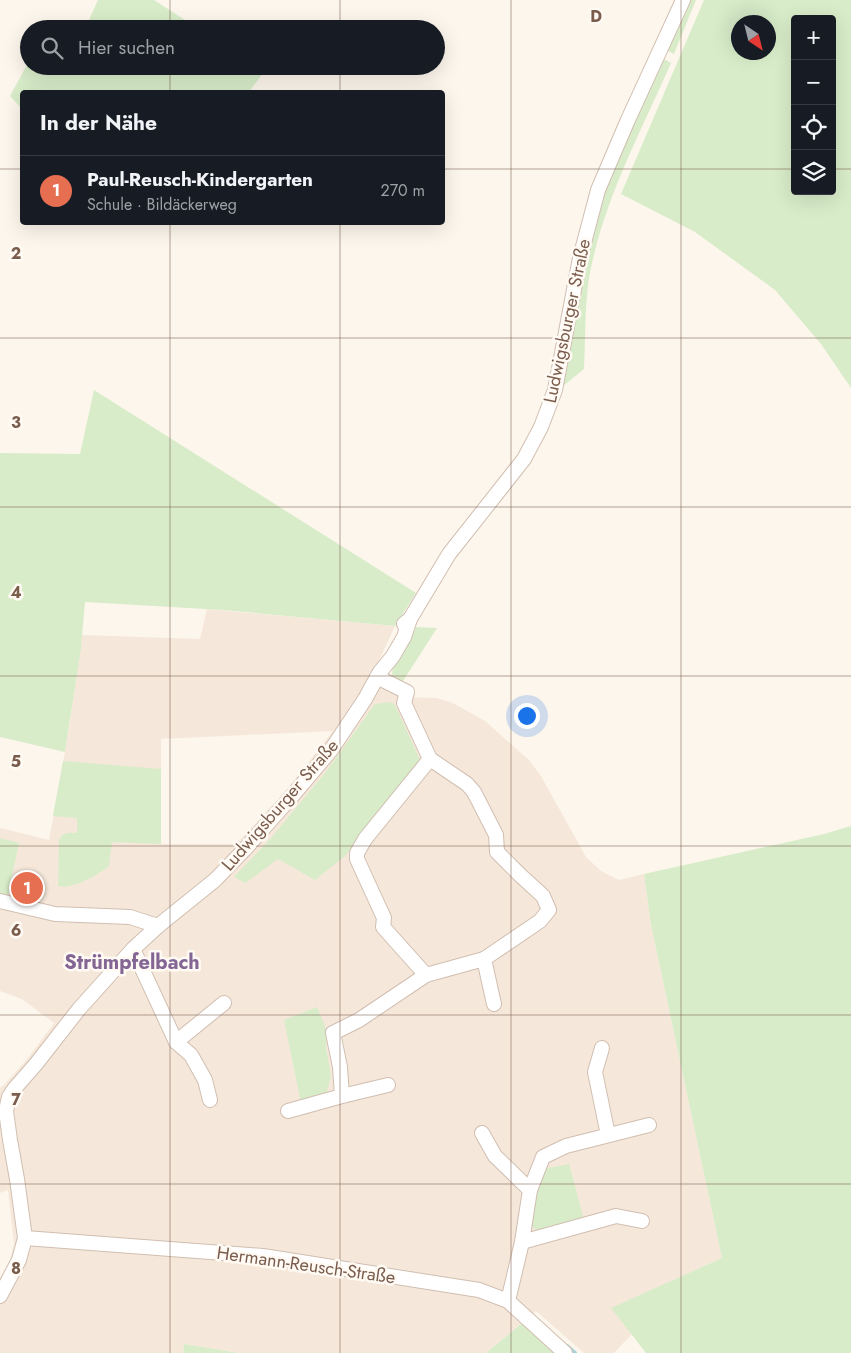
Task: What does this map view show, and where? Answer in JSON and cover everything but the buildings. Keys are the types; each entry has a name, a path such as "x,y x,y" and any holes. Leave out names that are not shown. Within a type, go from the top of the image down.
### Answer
{"street":[{"name":"Ludwigsburger Straße","path":"0,1296 19,1260 24,1238 18,1179 3,1109 9,1097 79,1009 133,949 158,926 215,880 245,850 272,821 331,750 377,677 393,656 408,630 410,620 449,554 524,459 541,427 556,390 580,258 598,190 683,0"},
{"path":"342,1096 340,1067 333,1033 359,1020 426,975 484,959 540,921 549,910 543,896 497,852 496,835 474,792 467,784 430,759 404,703 407,692 377,677"},
{"path":"426,975 383,927 384,918 359,865 358,853 365,840 430,759"},
{"path":"0,901 56,914 130,918 158,926"},
{"path":"133,949 176,1042 191,1055 205,1080 210,1100"},
{"path":"484,959 494,1004"},
{"path":"176,1042 224,1003"},
{"path":"602,1048 595,1072 608,1135"},
{"path":"288,1111 388,1085"},
{"path":"508,1301 522,1242 530,1190 544,1157 566,1146 650,1125"},
{"path":"482,1132 495,1156 530,1190"},
{"path":"522,1242 616,1216 642,1221"},
{"name":"Hermann-Reusch-Straße","path":"24,1238 263,1256 479,1290 508,1301 565,1353"}],"shaded area":[{"path":"207,609 395,626 375,669 392,675 402,697 436,698 453,703 485,721 529,760 541,776 586,857 601,871 619,880 644,874 651,925 722,1258 612,1308 632,1334 614,1353 584,1353 536,1311 486,1353 239,1353 184,1344 183,1353 0,1353 0,1279 9,1264 14,1244 8,1190 0,1193 0,1088 28,1058 54,1023 22,999 0,991 0,828 49,840 69,729 82,635 200,639","holes":["333,731 286,791 236,844 161,844 161,739"]}],"green space":[{"path":"98,0 154,0 185,20 89,20"},
{"path":"689,0 696,0 674,54 666,50"},
{"path":"704,0 851,0 851,388 821,344 775,290 695,232 621,194"},
{"path":"662,58 671,63 617,184 593,259 587,300 584,369 563,386 573,304 593,217"},
{"path":"21,75 261,75 250,90 20,90 20,107 10,96"},
{"path":"94,390 416,593 395,626 223,610 85,602 81,648 65,752 0,737 0,453 80,454"},
{"path":"416,627 437,628 403,681 394,680 392,676 393,665 409,642"},
{"path":"391,702 395,705 421,762 345,856 315,880 278,859 245,883 234,877 271,838 325,773 375,704"},
{"path":"63,761 161,769 161,844 112,842 109,866 78,884 64,887 58,886 59,840 65,834 77,833 77,818 53,816"},
{"path":"851,826 851,1353 646,1353 611,1308 722,1258 651,925 644,874 824,834"},
{"path":"0,838 19,843 8,895 0,895"},
{"path":"317,1007 327,1031 326,1047 331,1076 326,1095 301,1103 284,1020"},
{"path":"569,1164 584,1220 541,1231 535,1229 531,1225 537,1184 543,1169"},
{"path":"522,1323 555,1353 486,1353"},
{"path":"184,1344 239,1353 183,1353"}],"waterway":[{"path":"567,1346 575,1353"}],"place":[{"name":"Paul-Reusch-Kindergarten","path":"27,888"}],"district":[{"name":"Strümpfelbach","path":"132,962"}]}
